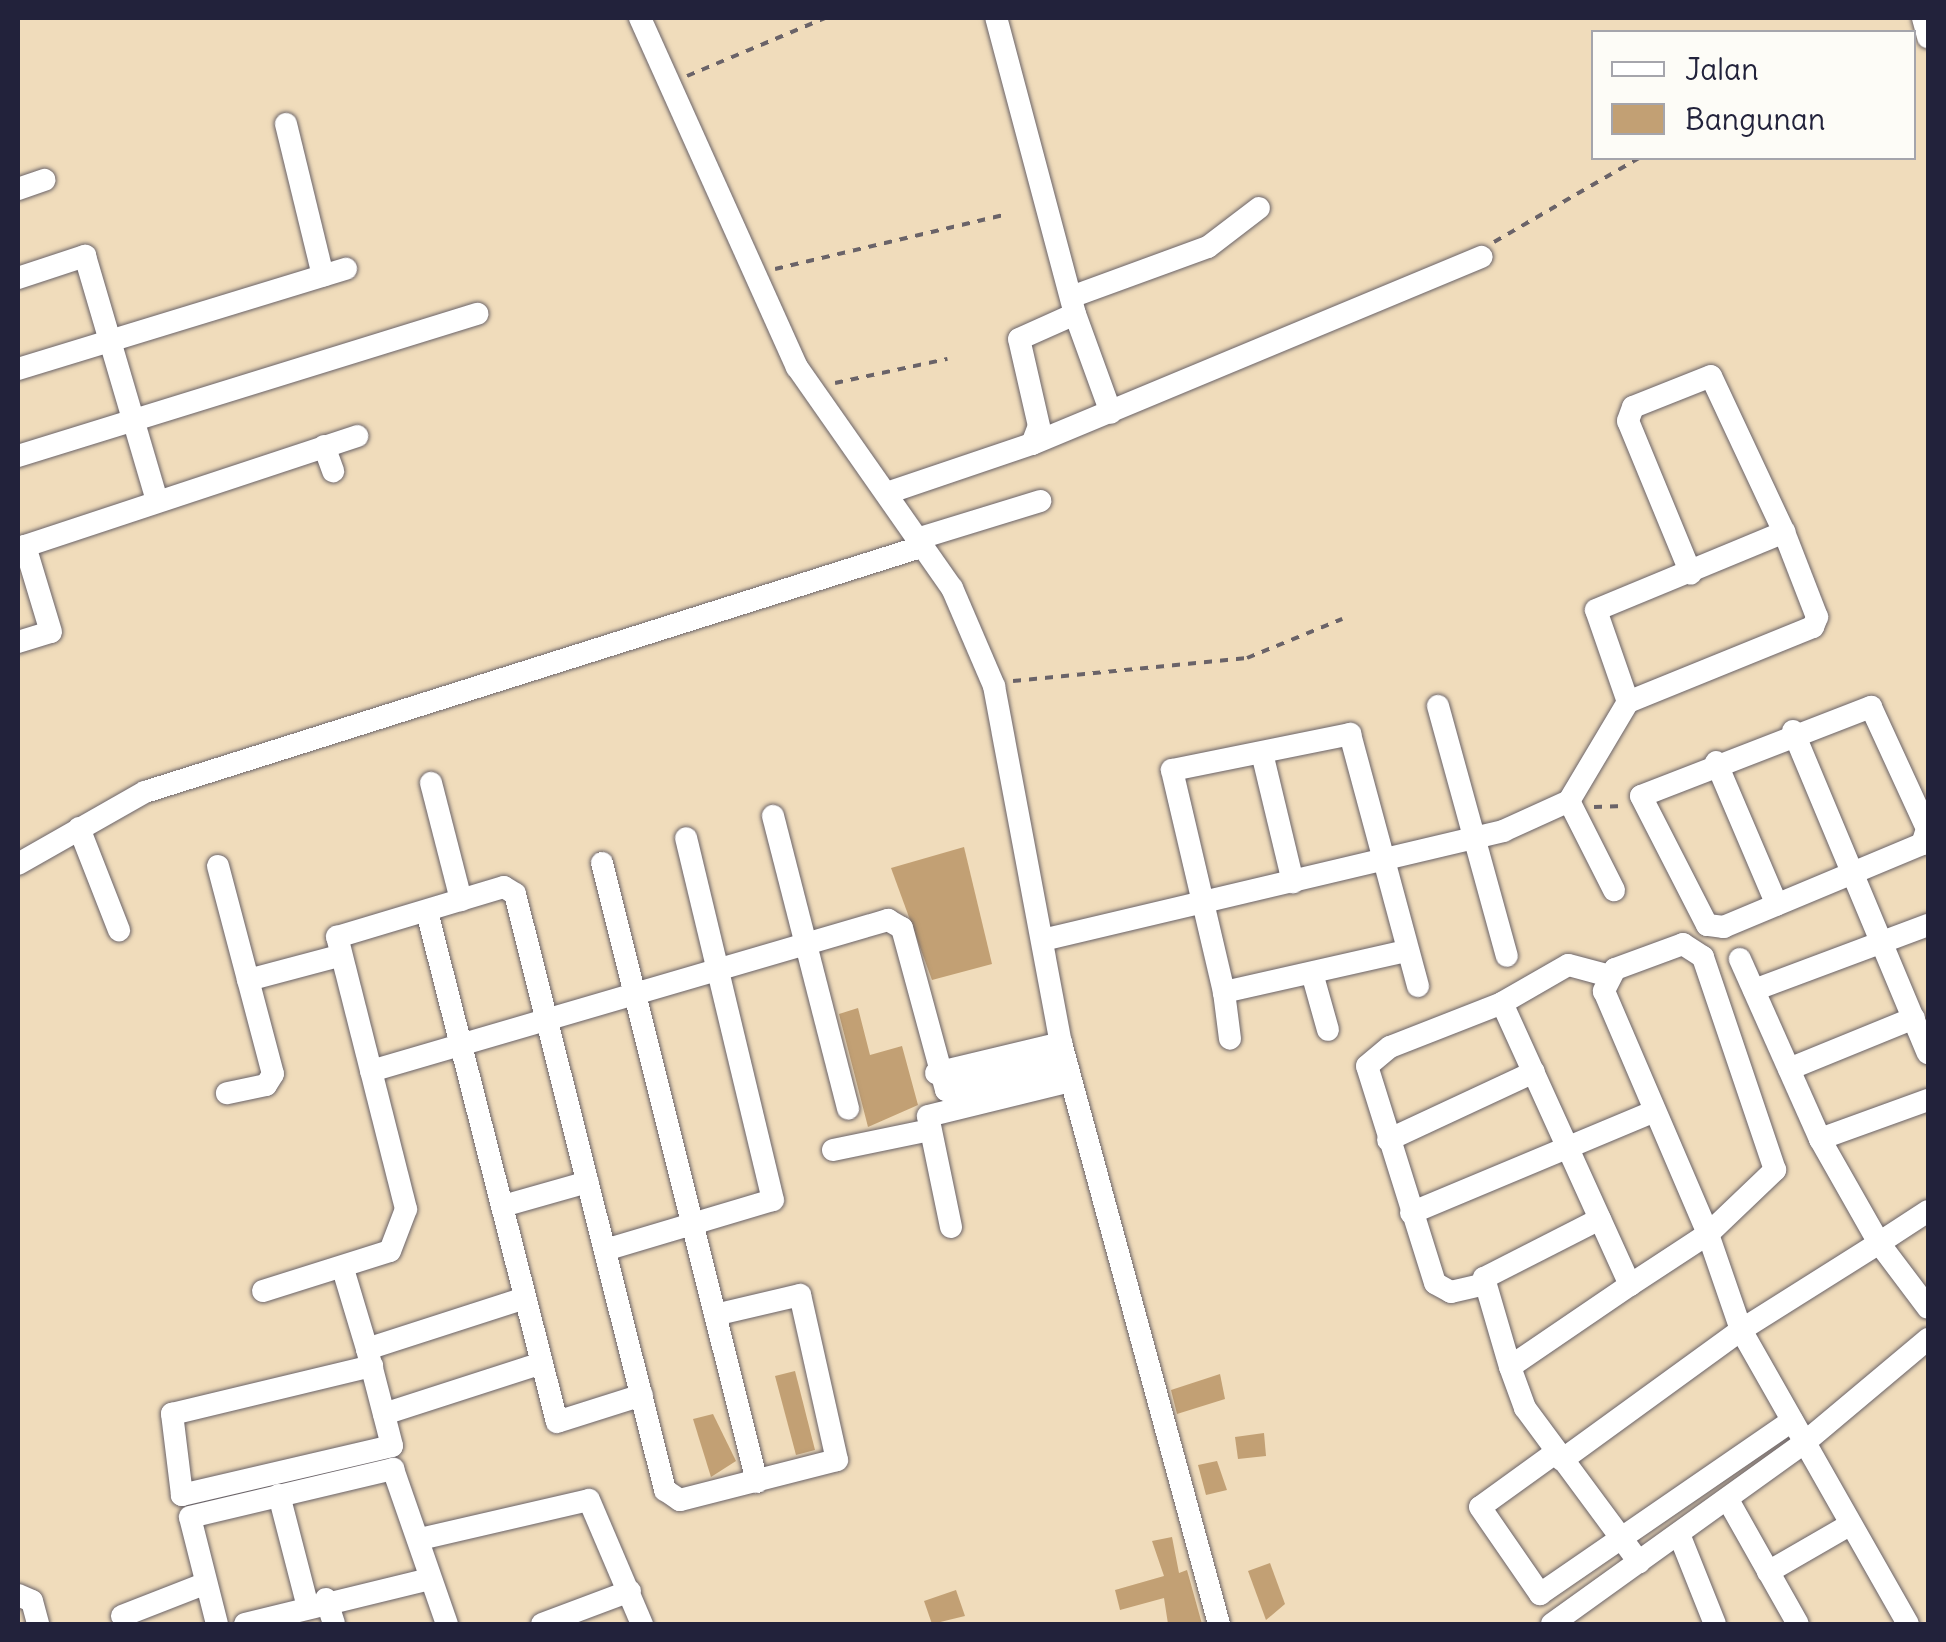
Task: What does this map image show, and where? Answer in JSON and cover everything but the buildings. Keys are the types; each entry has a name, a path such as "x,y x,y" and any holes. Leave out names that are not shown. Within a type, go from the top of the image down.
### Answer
{"street":[{"path":"640,18 811,388 922,542 994,686 1047,939 1065,1062 1219,1624"},
{"path":"996,18 1073,306 1112,414"},
{"path":"1923,18 1928,37"},
{"path":"18,369 334,272 286,124"},
{"path":"18,190 44,180"},
{"path":"1032,444 1039,426 1019,340 1073,306 1208,246 1259,208"},
{"path":"18,278 85,256 157,501"},
{"path":"886,493 1112,414 1482,258"},
{"path":"18,456 478,314"},
{"path":"1047,939 1471,833 1569,803 1628,702 1815,624 1784,532 1716,377 1633,408 1629,430 1691,574"},
{"path":"18,642 51,632 26,546 357,436"},
{"path":"324,446 332,471"},
{"path":"18,864 79,828 217,768 1040,502"},
{"path":"1628,702 1596,610 1691,574 1784,532"},
{"path":"1438,706 1507,956"},
{"path":"1871,707 1923,820 1922,844 1777,905 1707,925 1641,796 1794,731 1871,707"},
{"path":"1789,1069 1923,1033 1794,731"},
{"path":"1230,1039 1224,992 1169,775 1348,732 1418,986"},
{"path":"1262,754 1291,876"},
{"path":"1716,762 1777,905"},
{"path":"431,783 462,900"},
{"path":"1569,803 1614,890"},
{"path":"773,816 848,1109"},
{"path":"79,828 119,930"},
{"path":"605,1250 773,1200 686,838"},
{"path":"602,863 757,1482"},
{"path":"218,866 272,1074 266,1085 227,1092"},
{"path":"263,1291 343,1269 390,1251 406,1210 338,956 344,933 512,888 670,1496 757,1482 840,1455 822,1376 795,1292 715,1315"},
{"path":"426,912 557,1422 642,1396"},
{"path":"371,1071 634,997 879,921 900,925 936,1073 1065,1062"},
{"path":"1754,990 1928,925"},
{"path":"1510,1367 1708,1234 1775,1170 1702,957 1683,944 1606,975 1568,965 1502,1002 1370,1058 1388,1140 1435,1283 1451,1292 1481,1285 1488,1273 1600,1219"},
{"path":"1224,992 1406,951"},
{"path":"248,980 338,956"},
{"path":"1740,959 1820,1139 1879,1243 1928,1308"},
{"path":"1312,973 1328,1030"},
{"path":"1606,975 1604,991 1708,1234 1742,1330 1846,1526 1908,1624"},
{"path":"1502,1002 1630,1285"},
{"path":"952,1227 928,1116 1065,1062"},
{"path":"1388,1140 1534,1072"},
{"path":"1820,1139 1928,1100"},
{"path":"1410,1213 1655,1111"},
{"path":"832,1150 930,1130"},
{"path":"503,1206 588,1182"},
{"path":"1792,1422 1544,1593 1526,1584 1480,1507 1928,1210"},
{"path":"343,1269 369,1358 384,1414 387,1453 182,1495 172,1414 369,1358 525,1298"},
{"path":"1481,1285 1510,1367 1559,1457 1639,1562"},
{"path":"1552,1624 1804,1443 1928,1339"},
{"path":"384,1414 542,1363"},
{"path":"217,1624 190,1517 393,1469 420,1538 428,1579 448,1624"},
{"path":"279,1494 317,1601 334,1624"},
{"path":"420,1538 583,1498 596,1506 642,1624"},
{"path":"1728,1500 1798,1624"},
{"path":"1768,1572 1846,1526"},
{"path":"1679,1534 1715,1624"},
{"path":"245,1624 317,1601 428,1579"},
{"path":"122,1616 204,1584"},
{"path":"542,1624 630,1591"},
{"path":"18,1595 32,1601 38,1624"}],"path":[{"path":"672,83 825,18"},
{"path":"1482,258 1636,160"},
{"path":"756,274 1007,214"},
{"path":"811,388 947,360"},
{"path":"994,686 1057,671 1247,658 1342,619"},
{"path":"1569,803 1620,807 1641,796"}]}
